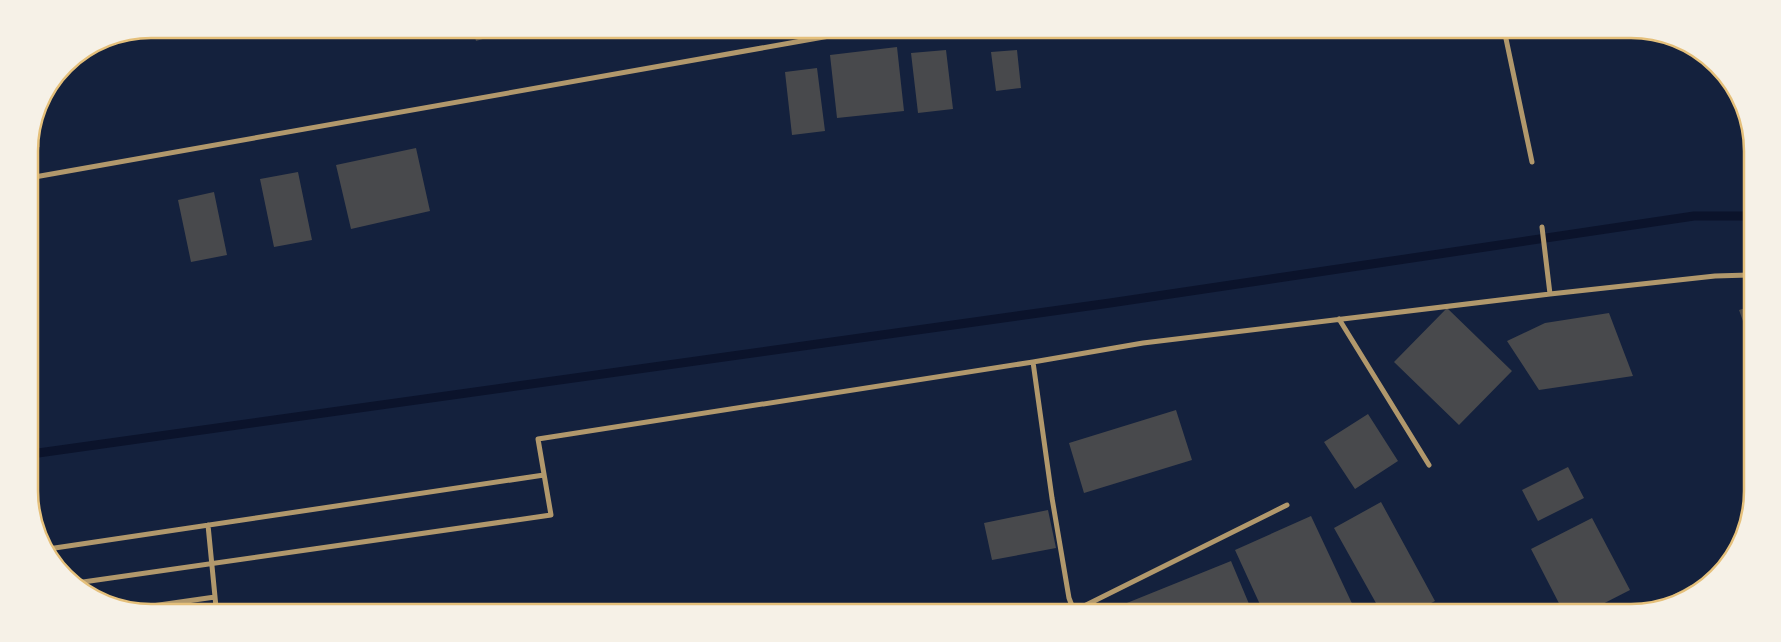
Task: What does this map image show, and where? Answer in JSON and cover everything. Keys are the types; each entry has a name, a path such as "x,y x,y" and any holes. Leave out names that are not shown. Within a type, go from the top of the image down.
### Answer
{"street":[{"path":"38,176 818,38"},
{"path":"1506,38 1532,162"},
{"path":"1542,227 1550,294"},
{"path":"84,582 551,515 538,439 1033,362 1142,343 1550,294 1715,276 1744,275"},
{"path":"1339,319 1429,465"},
{"path":"1033,362 1052,498 1072,604"},
{"path":"53,548 544,475"},
{"path":"1088,604 1287,505"},
{"path":"208,525 216,604"},
{"path":"168,604 215,598"}],"building":[{"path":"475,38 486,38 476,41"},
{"path":"897,47 904,111 837,118 830,55"},
{"path":"946,50 953,109 918,113 911,53"},
{"path":"1017,50 1021,88 996,91 991,52"},
{"path":"817,68 825,131 792,135 785,72"},
{"path":"416,148 430,211 351,229 336,165"},
{"path":"298,172 312,240 274,247 260,179"},
{"path":"214,192 227,255 191,262 178,200"},
{"path":"1447,308 1512,371 1459,425 1394,362"},
{"path":"1744,308 1744,324 1739,310"},
{"path":"1609,313 1633,376 1539,390 1507,341 1545,323"},
{"path":"1176,410 1192,460 1084,493 1069,443"},
{"path":"1368,414 1398,461 1355,489 1324,442"},
{"path":"1568,467 1584,498 1538,521 1522,490"},
{"path":"1381,502 1435,601 1429,604 1377,604 1334,528"},
{"path":"1048,510 1056,548 992,560 984,523"},
{"path":"1311,516 1352,604 1260,604 1235,550"},
{"path":"1592,518 1630,590 1603,604 1559,604 1531,549"},
{"path":"1231,561 1249,604 1124,604"},
{"path":"1691,585 1692,586 1673,596 1668,598"}],"waterway":[{"path":"38,453 1110,303 1694,216 1744,216"}]}
